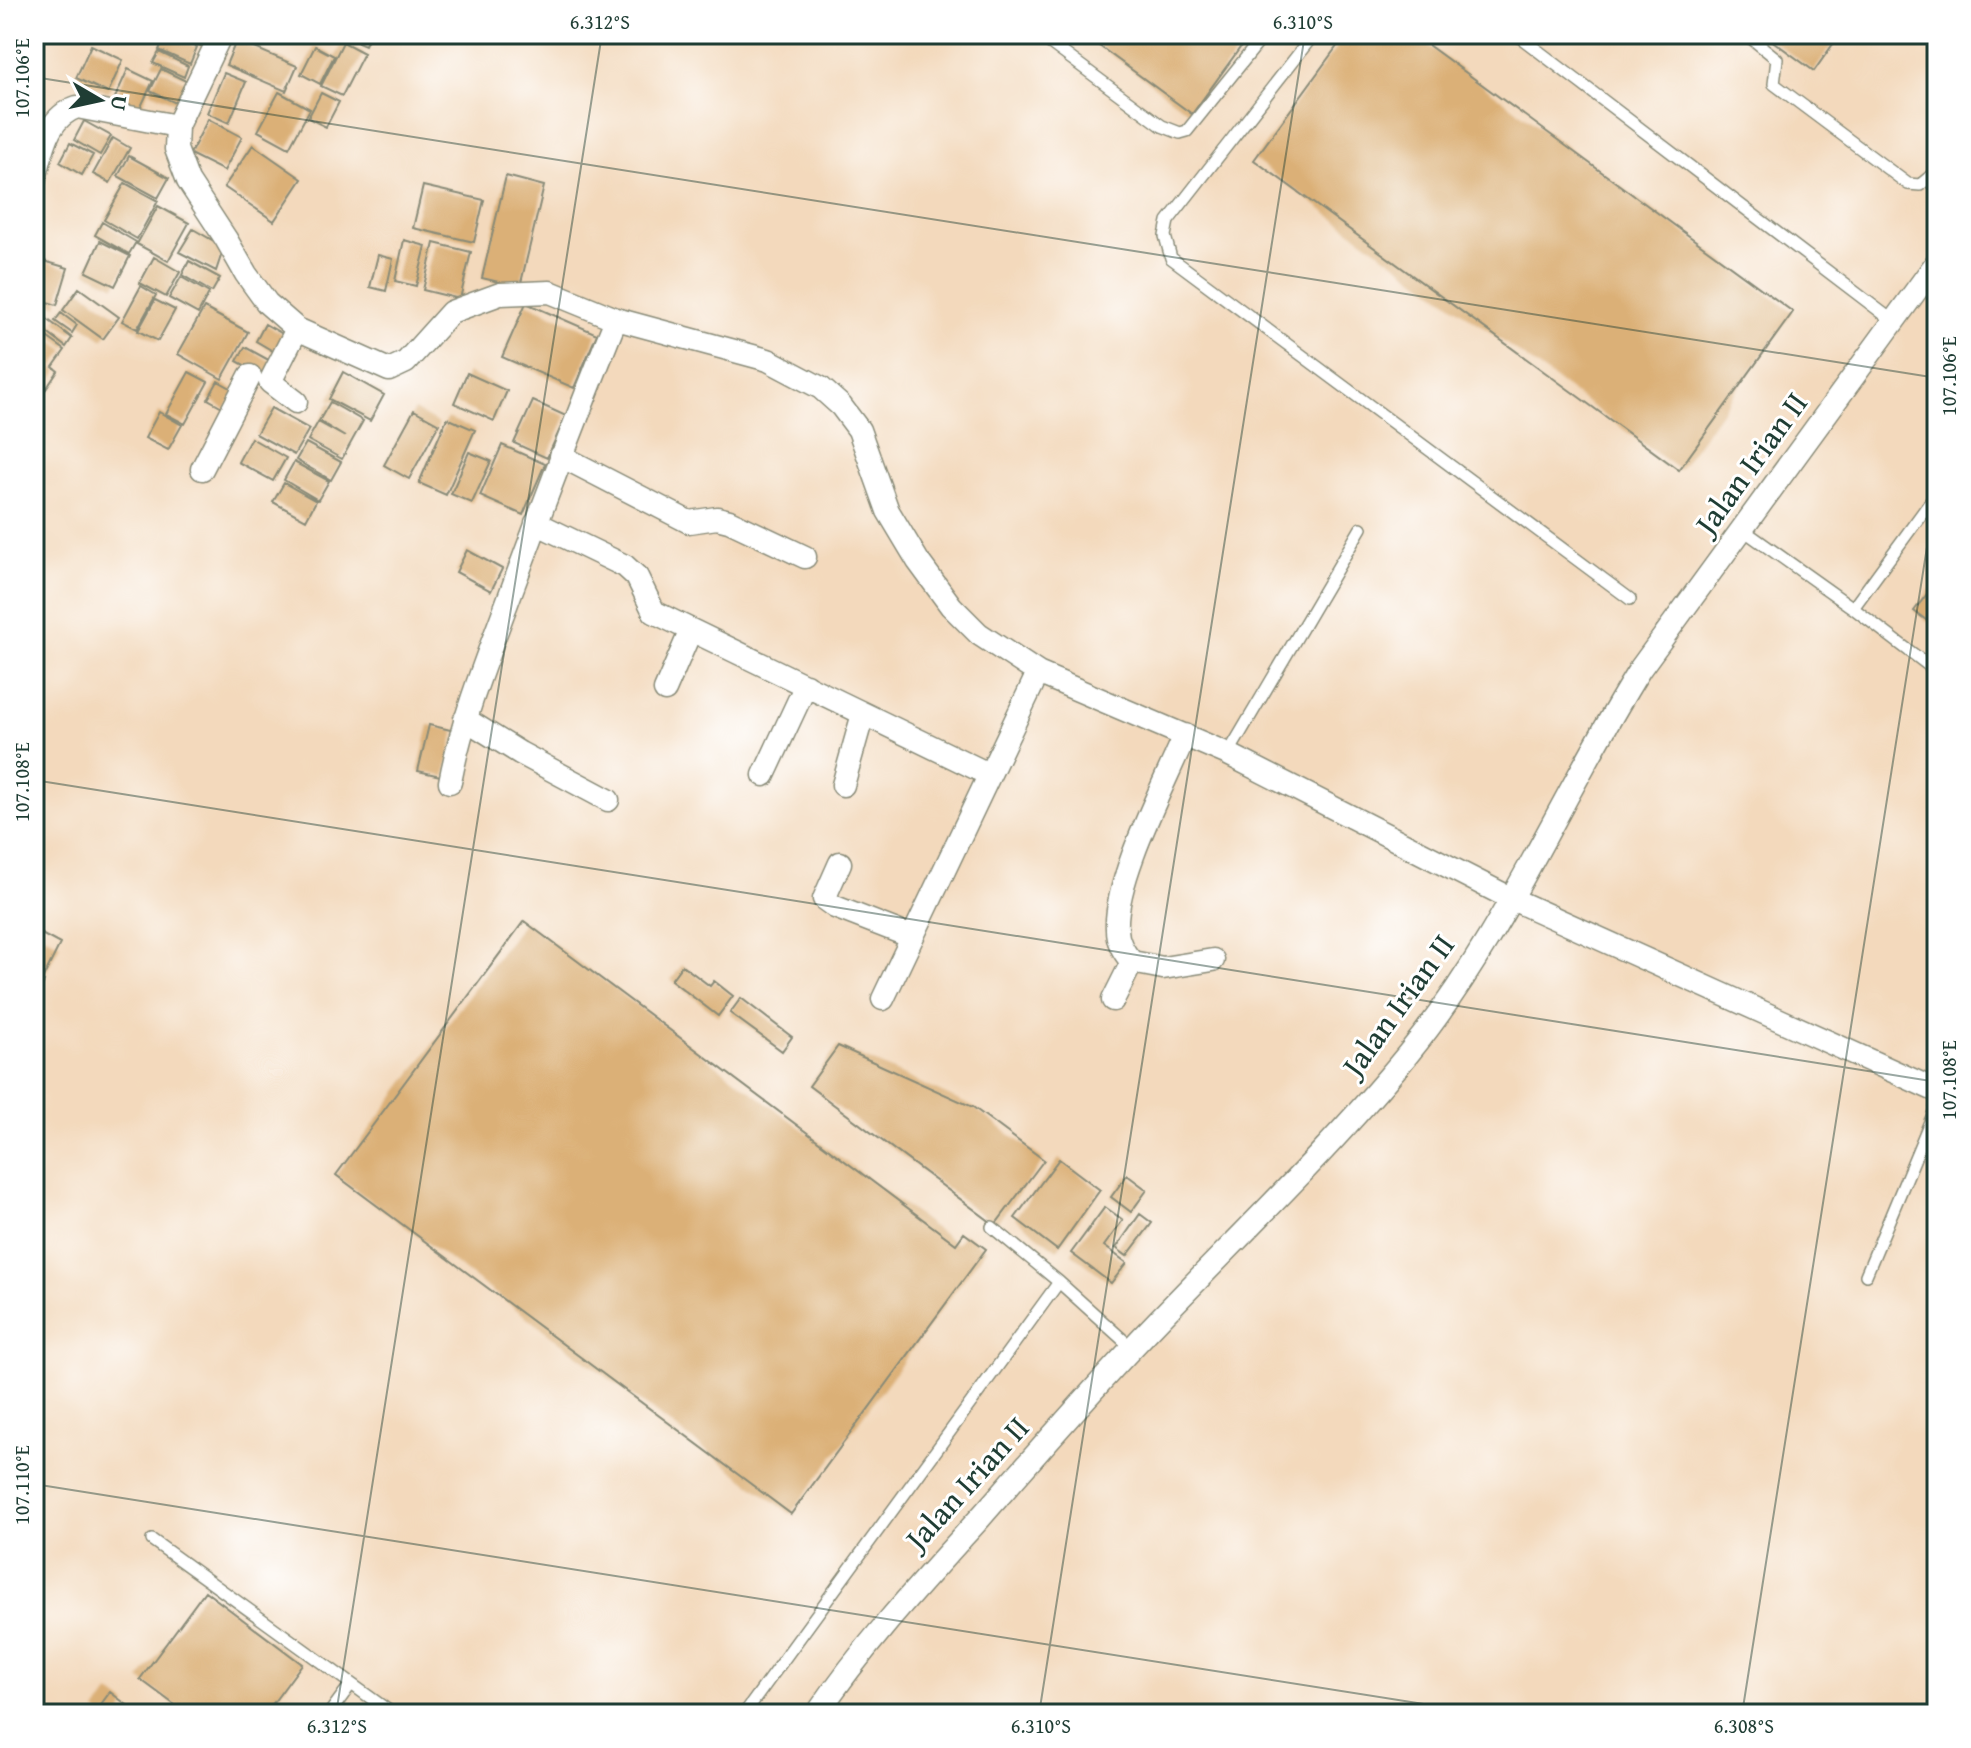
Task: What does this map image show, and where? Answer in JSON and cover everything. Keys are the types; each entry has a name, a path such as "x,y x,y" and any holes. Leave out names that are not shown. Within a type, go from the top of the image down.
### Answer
{"street":[{"path":"221,34 177,126 176,149 188,181 246,274 267,303 297,329 389,370 406,362 451,312 500,294 550,292 616,319 768,360 821,388 841,406 859,430 888,511 918,561 951,606 979,634 1038,673 1228,754 1512,899 1937,1091"},
{"path":"34,182 52,124 62,112 77,107 177,126"},
{"name":"Jalan Irian II","path":"817,1714 886,1621 1132,1348 1353,1118 1410,1052 1512,899 1610,717 1640,669 1937,262"},
{"path":"450,782 458,738 561,456 616,319"},
{"path":"202,469 251,376 297,329"},
{"path":"251,376 296,402"},
{"path":"561,456 689,522 717,518 729,521 805,557"},
{"path":"536,523 625,566 637,577 654,612 988,774"},
{"path":"665,690 691,630"},
{"path":"883,999 1038,673"},
{"path":"764,775 806,685"},
{"path":"843,785 863,714"},
{"path":"465,719 520,753 608,800"},
{"path":"1185,735 1128,869 1118,904 1116,931 1124,953 1132,962 1163,968 1213,960"},
{"path":"840,863 824,899 835,907 912,937"},
{"path":"1113,1000 1132,962"}],"lane":[{"path":"1038,34 1158,124 1180,133 1187,131 1265,34"},
{"path":"1314,34 1168,221 1165,236 1171,258 1630,599"},
{"path":"1516,34 1893,321"},
{"path":"1746,34 1777,59 1774,84 1908,184 1920,185 1937,171"},
{"path":"1853,608 1937,493"},
{"path":"1228,754 1361,528"},
{"path":"1742,529 1937,672"},
{"path":"1866,1275 1937,1105"},
{"path":"992,1227 1132,1348"},
{"path":"744,1714 1059,1282"},
{"path":"152,1540 393,1714"},
{"path":"329,1714 351,1684"}],"building":[{"path":"166,34 197,47 190,64 159,50"},
{"path":"174,34 207,34 201,46"},
{"path":"239,34 254,34 250,46 297,66 286,91 226,65"},
{"path":"339,34 370,34 365,45"},
{"path":"1083,34 1250,34 1192,114"},
{"path":"1346,34 1413,34 1793,312 1679,470 1254,160"},
{"path":"1763,34 1840,34 1814,71"},
{"path":"343,42 364,53 342,96 321,86"},
{"path":"91,45 123,60 108,93 76,78"},
{"path":"315,46 334,56 320,84 301,74"},
{"path":"159,52 188,66 184,77 153,63"},
{"path":"128,69 153,81 139,111 114,100"},
{"path":"161,69 188,82 178,104 150,91"},
{"path":"224,73 246,82 229,123 207,113"},
{"path":"279,92 310,109 289,148 258,131"},
{"path":"321,93 339,102 326,127 308,118"},
{"path":"208,119 242,137 224,171 190,154"},
{"path":"84,121 111,136 100,155 74,140"},
{"path":"113,138 130,148 110,183 93,174"},
{"path":"70,143 93,155 82,175 60,162"},
{"path":"253,145 302,179 274,221 224,187"},
{"path":"129,156 169,178 158,198 118,176"},
{"path":"506,176 544,186 520,287 482,278"},
{"path":"125,183 158,201 137,239 104,220"},
{"path":"423,186 484,200 474,242 413,228"},
{"path":"158,206 189,223 168,261 137,244"},
{"path":"102,222 136,242 129,254 95,235"},
{"path":"193,229 224,247 216,271 179,252"},
{"path":"404,240 426,246 416,286 395,281"},
{"path":"100,241 130,256 115,286 86,272"},
{"path":"434,243 471,252 460,299 423,290"},
{"path":"378,255 393,259 386,291 370,287"},
{"path":"154,257 180,272 166,297 140,283"},
{"path":"37,259 68,268 57,305 34,298"},
{"path":"189,261 220,278 212,292 182,275"},
{"path":"181,277 209,293 198,314 169,298"},
{"path":"141,286 156,295 137,329 122,321"},
{"path":"79,288 119,317 103,339 63,310"},
{"path":"155,300 175,310 158,341 138,331"},
{"path":"526,303 597,334 574,388 502,357"},
{"path":"204,308 248,332 222,379 178,354"},
{"path":"35,310 72,338 66,347 34,323"},
{"path":"61,313 77,325 72,333 55,321"},
{"path":"265,324 288,337 278,354 256,341"},
{"path":"34,328 65,350 53,367 58,371 46,389 34,381 34,375 44,361 34,353"},
{"path":"245,347 274,363 266,377 237,361"},
{"path":"189,372 208,382 185,424 166,414"},
{"path":"343,372 384,395 370,421 329,399"},
{"path":"467,373 507,391 494,421 454,403"},
{"path":"218,381 236,391 226,409 208,399"},
{"path":"34,384 44,391 34,406"},
{"path":"533,401 566,416 547,458 514,443"},
{"path":"330,402 363,421 342,459 308,440 318,422 345,437 319,421"},
{"path":"271,408 309,429 294,455 256,434"},
{"path":"414,410 439,424 409,479 384,465"},
{"path":"159,412 182,425 168,450 145,438"},
{"path":"447,418 475,430 446,495 419,483"},
{"path":"251,438 286,458 273,481 238,462"},
{"path":"306,443 341,462 331,480 296,460"},
{"path":"502,445 545,464 523,515 480,496"},
{"path":"469,452 491,461 472,503 451,494"},
{"path":"294,462 329,481 318,500 284,480"},
{"path":"284,483 316,501 306,520 273,502"},
{"path":"467,550 502,569 491,591 456,572"},
{"path":"1937,581 1937,628 1914,611"},
{"path":"429,725 455,731 445,777 418,771"},
{"path":"524,921 956,1244 964,1233 986,1249 791,1514 336,1175"},
{"path":"34,930 60,944 43,978 34,974"},
{"path":"682,965 710,986 714,981 733,996 718,1016 671,980"},
{"path":"34,977 44,982 34,1002"},
{"path":"741,998 792,1037 782,1051 730,1013"},
{"path":"838,1046 973,1107 1044,1160 995,1225 809,1086"},
{"path":"1059,1159 1100,1190 1057,1250 1015,1218"},
{"path":"1127,1175 1147,1190 1131,1212 1111,1197"},
{"path":"1105,1207 1123,1220 1104,1246 1127,1263 1111,1283 1071,1253"},
{"path":"1140,1214 1152,1223 1127,1256 1116,1248"},
{"path":"205,1591 302,1664 265,1714 187,1714 140,1679"},
{"path":"110,1692 127,1705 121,1714 100,1714 96,1711"}]}
